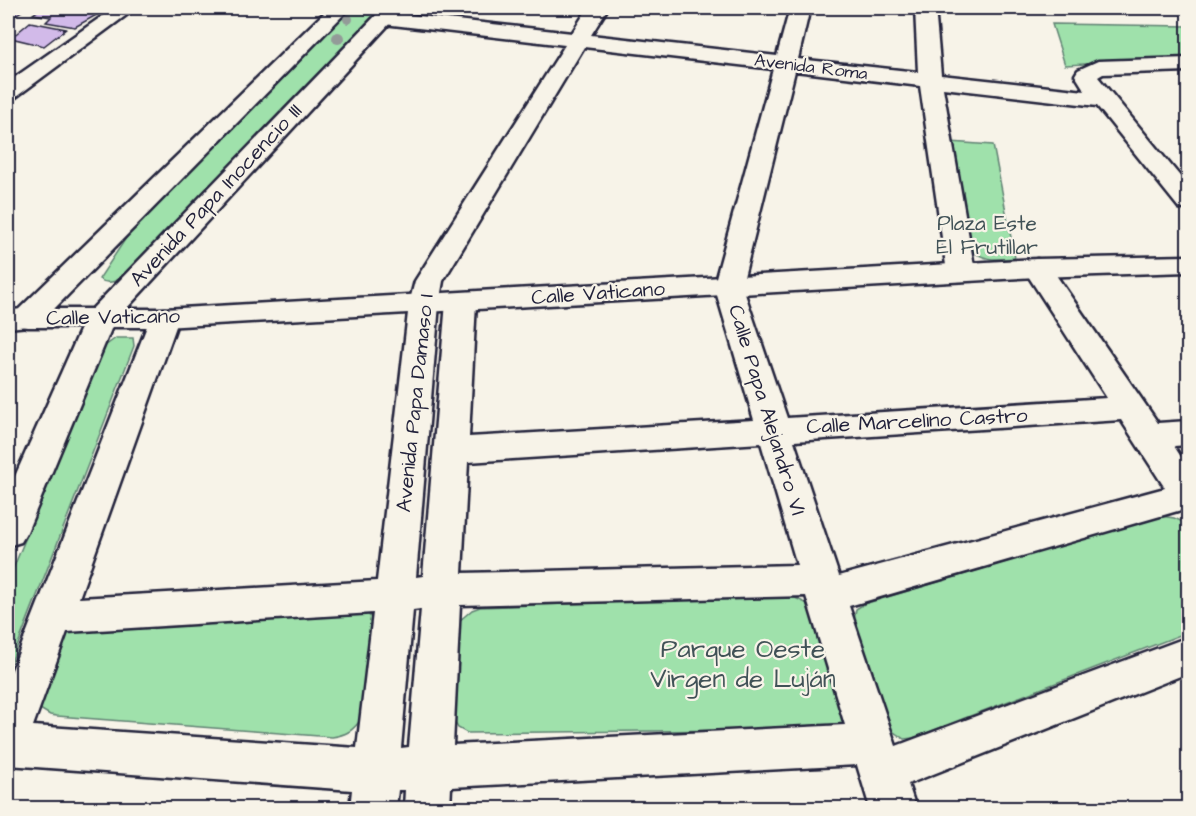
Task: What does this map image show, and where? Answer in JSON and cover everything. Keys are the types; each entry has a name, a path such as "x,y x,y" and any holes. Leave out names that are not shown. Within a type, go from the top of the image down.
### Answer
{"street":[{"path":"8,92 126,8"},
{"name":"Avenida Papa Inocencio III","path":"18,319 340,8"},
{"name":"Avenida Papa Damaso I","path":"374,789 424,304 429,281 598,8"},
{"name":"Calle Papa Alejandro VI","path":"801,8 728,285 882,775"},
{"path":"925,8 930,80 961,272"},
{"name":"Avenida Papa Inocencio III","path":"8,532 101,316 389,13"},
{"name":"Avenida Roma","path":"389,13 577,40 1103,100"},
{"path":"1188,64 1098,68 1086,75 1103,100 1188,202"},
{"name":"Calle Vaticano","path":"18,319 101,316 164,318 961,272 1188,264"},
{"path":"52,616 394,596 442,590 823,588 1188,495 1037,268"},
{"name":"Avenida Papa Damaso I","path":"428,789 461,302"},
{"path":"8,735 164,318"},
{"name":"Calle Marcelino Castro","path":"451,451 1131,408"},
{"path":"1149,436 1188,433"},
{"path":"8,745 374,789 882,775 1188,655"}],"green space":[{"path":"349,8 377,8 378,11 131,272 111,282 99,279 130,232 166,190"},
{"path":"1052,24 1188,26 1188,59 1065,65"},
{"name":"Plaza Este El Frutillar","path":"950,142 993,145 1015,258 983,257 966,246"},
{"path":"116,338 133,338 134,346 8,670 8,581 105,346"},
{"name":"Parque Oeste Virgen de Luján","path":"1161,516 1188,524 1188,632 913,738 904,739 891,730 854,620 856,609 864,604"},
{"name":"Parque Oeste Virgen de Luján","path":"791,596 808,604 815,615 847,717 843,725 829,729 467,733 458,728 451,715 458,622 472,610 480,607"},
{"path":"367,613 372,619 373,628 361,719 349,732 341,735 332,737 57,716 40,709 39,698 65,629"}],"building":[{"path":"8,8 26,8 8,20"},
{"path":"42,8 109,8 75,27 46,22 51,17 33,14"},
{"path":"30,22 66,29 44,46 11,38"}]}
